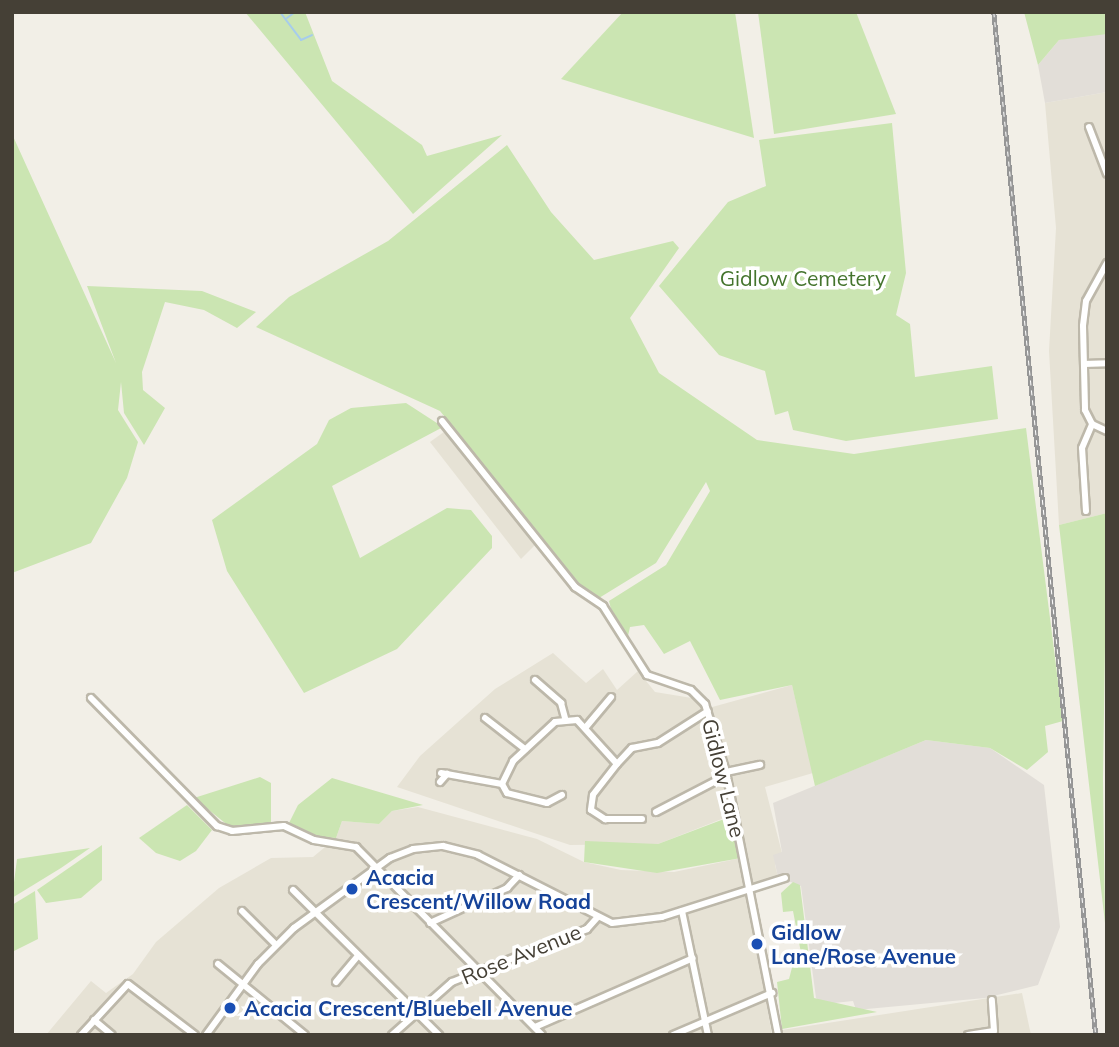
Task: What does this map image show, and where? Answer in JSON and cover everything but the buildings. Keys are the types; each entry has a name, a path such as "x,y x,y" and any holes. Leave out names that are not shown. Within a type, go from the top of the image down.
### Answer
{"street":[{"path":"1089,127 1107,174"},
{"path":"1107,263 1084,309 1085,410 1092,424 1107,431"},
{"path":"1084,364 1107,363"},
{"name":"Gidlow Lane","path":"442,421 575,587 603,606 647,675 696,693 708,711 726,774 772,993 778,1035"},
{"path":"1086,511 1082,448 1092,424"},
{"path":"535,680 561,703 565,718"},
{"path":"586,727 611,697"},
{"path":"91,698 218,826 232,831 284,826 314,840 350,844 542,1035"},
{"path":"642,820 605,819 592,810 593,795 632,748 658,743 708,711"},
{"path":"485,718 525,749"},
{"path":"565,718 586,727 617,764"},
{"path":"502,784 525,749 565,718"},
{"path":"656,812 726,774 760,765"},
{"path":"440,782 444,773 502,784 508,793 547,803 562,795"},
{"path":"206,1035 242,984 276,945 314,911 374,868 405,851 443,846 519,875 597,918"},
{"path":"430,923 507,888 519,875"},
{"name":"Rose Avenue","path":"392,1035 415,1011 452,982 587,929 597,918 621,923 682,911 785,878"},
{"path":"293,890 439,1035"},
{"path":"242,911 276,945"},
{"path":"682,911 708,1035"},
{"path":"336,982 359,955"},
{"path":"535,1027 693,958"},
{"path":"218,964 305,1035"},
{"path":"81,1035 128,984 195,1035"},
{"path":"673,1035 772,993"},
{"path":"968,1035 994,1031 992,1000"},
{"path":"94,1020 112,1035"}],"shaded area":[{"path":"1096,32 1107,34 1107,92 1045,103 1038,65 1059,40"},
{"path":"1107,92 1107,513 1059,525 1049,351 1056,228 1045,103"},
{"path":"448,429 540,540 521,559 430,442"},
{"path":"553,653 586,683 603,669 617,690 638,671 655,692 698,699 705,709 792,685 813,773 765,787 782,853 775,865 778,877 752,886 737,813 658,844 570,845 397,787 420,756 495,689"},
{"path":"926,740 990,748 1044,785 1060,927 1038,985 985,998 856,1010 853,1001 824,1004 816,998 801,886 778,877 773,855 782,852 773,803"},
{"path":"418,807 537,839 584,862 621,870 674,872 741,858 772,1035 46,1035 91,981 106,993 133,974 156,942 219,888 271,858 313,857 336,838 342,821 379,824 392,811"},
{"path":"1022,993 1031,1035 782,1035 782,1030"}],"green space":[{"path":"245,12 305,12 332,81 422,145 427,156 502,135 413,214"},
{"path":"623,12 735,12 754,138 561,79"},
{"path":"758,12 856,12 896,114 774,134"},
{"path":"1024,12 1107,12 1107,34 1059,40 1038,65"},
{"name":"Gidlow Cemetery","path":"892,123 906,273 896,315 910,324 915,377 992,366 998,419 846,441 793,430 788,411 775,415 765,371 719,355 659,286 728,202 766,186 759,140"},
{"path":"12,134 116,363 87,286 202,291 256,312 237,328 204,310 165,302 142,372 143,390 165,408 144,445 124,413 121,382 118,410 138,442 127,478 91,543 12,573"},
{"path":"507,145 551,212 594,260 673,241 679,248 630,318 659,373 757,440 854,454 1026,428 1063,721 1045,726 1048,752 1027,770 990,748 926,740 815,786 792,685 720,700 690,641 664,654 644,625 630,627 628,636 611,609 609,601 666,565 710,491 706,482 656,563 599,598 590,597 440,411 256,327 289,297 388,241"},
{"path":"406,403 443,427 332,486 360,558 447,508 471,510 492,536 492,548 397,649 304,693 227,571 212,520 317,444 329,420 351,408"},
{"path":"1107,513 1103,779 1105,923 1059,525"},
{"path":"260,777 271,783 271,824 230,827 194,798"},
{"path":"332,778 423,805 392,811 379,824 342,821 336,838 318,837 289,823 298,805"},
{"path":"187,805 212,830 196,851 180,861 156,853 139,838"},
{"path":"732,816 741,858 657,873 584,862 585,841 658,844"},
{"path":"102,845 102,880 81,898 46,903 37,890"},
{"path":"90,848 61,868 12,898 17,859"},
{"path":"793,882 800,885 814,998 877,1012 782,1029 777,982 789,979 794,960 802,958 793,911 783,912 781,893"},
{"path":"35,891 38,939 12,952 12,905"}],"waterway":[{"path":"280,12 301,40 312,35"},
{"path":"287,18 295,12"}],"railway":[{"path":"994,12 1096,1035"}],"place":[{"name":"Acacia Crescent/Willow Road","path":"352,889"},
{"name":"Gidlow Lane/Rose Avenue","path":"757,944"},
{"name":"Acacia Crescent/Bluebell Avenue","path":"230,1008"}]}
